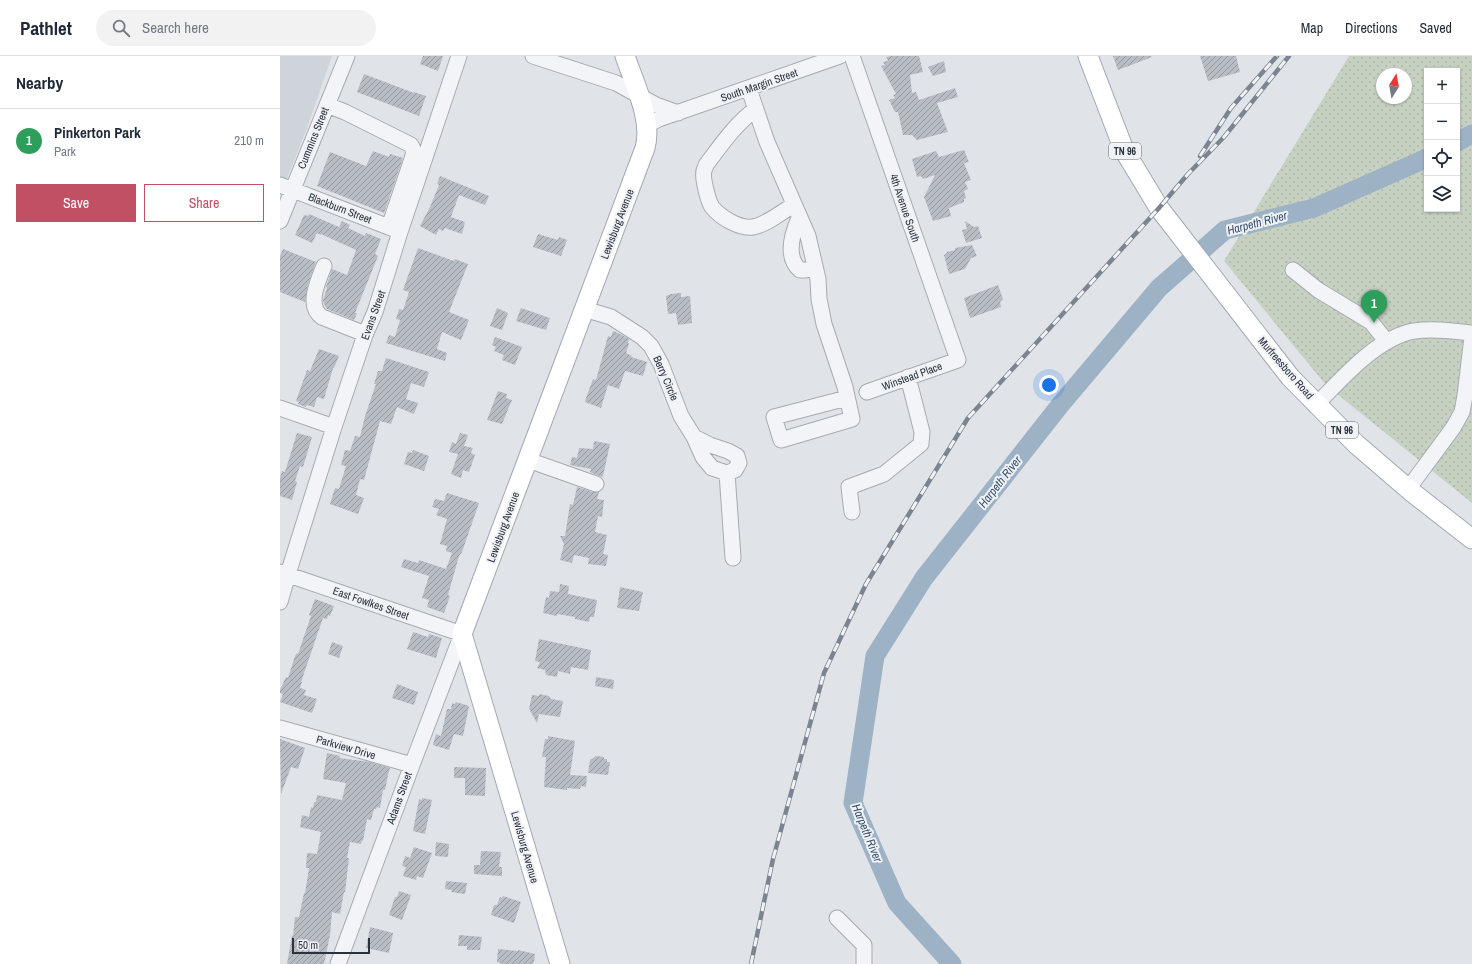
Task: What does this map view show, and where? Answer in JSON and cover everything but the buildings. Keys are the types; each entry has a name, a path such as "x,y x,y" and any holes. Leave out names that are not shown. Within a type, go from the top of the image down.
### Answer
{"main road":[{"name":"Lewisburg Avenue","path":"560,964 462,634 645,148 647,140 647,125 625,56"},
{"name":"Murfreesboro Road","path":"1088,56 1124,150 1161,212 1290,377 1356,444 1408,489 1472,539"}],"street":[{"name":"Cummins Street","path":"280,221 286,187 327,105 347,56"},
{"name":"Evans Street","path":"284,573 365,334 375,312 395,230 459,56"},
{"path":"533,56 616,84 656,105 678,113"},
{"name":"South Margin Street","path":"647,125 840,56"},
{"name":"4th Avenue South","path":"852,56 958,360"},
{"path":"749,89 768,142 808,236 818,279 819,299 824,324 845,387 852,420 781,440 774,417 847,398"},
{"path":"327,105 345,112 411,145 414,151 395,230"},
{"path":"756,109 736,127 706,165 704,178 711,206 718,214 747,228 763,224 780,213 797,212"},
{"name":"Blackburn Street","path":"286,187 395,230"},
{"path":"797,212 791,252 796,266 800,270 815,267"},
{"path":"324,266 314,299 314,306 317,314 365,334"},
{"path":"1292,270 1318,290 1371,322 1386,342"},
{"name":"Berry Circle","path":"584,309 611,317 642,337 651,346 661,364 682,416 703,457 712,468 727,473"},
{"path":"1317,404 1349,370 1396,336 1413,331 1438,330 1472,333"},
{"path":"1408,489 1453,428 1462,412 1472,336"},
{"name":"Winstead Place","path":"867,392 958,360"},
{"path":"852,512 849,487 884,474 920,444 922,432 908,377"},
{"path":"280,408 334,427"},
{"path":"694,437 737,456 739,463 735,470 727,473 733,558"},
{"path":"528,460 596,484"},
{"path":"280,602 284,573"},
{"name":"East Fowlkes Street","path":"284,573 462,634"},
{"name":"Adams Street","path":"338,964 462,634"},
{"name":"Parkview Drive","path":"280,728 412,765"},
{"path":"837,918 864,945 864,964"}],"shaded area":[{"path":"280,56 332,56 307,128 280,196"}],"green space":[{"path":"1349,56 1472,56 1472,503 1326,385 1224,261"}],"waterway":[{"name":"Harpeth River","path":"1460,140 1472,134"},
{"name":"Harpeth River","path":"952,964 897,903 853,803 875,656 924,578 1061,404 1159,288 1225,230 1314,208 1424,159"}],"railway":[{"path":"1200,156 1231,108 1277,56"},
{"path":"751,964 773,859 824,673 866,584 968,418 1159,208 1188,174 1224,137 1289,56"}],"place":[{"name":"Pinkerton Park","path":"1374,323"}]}
